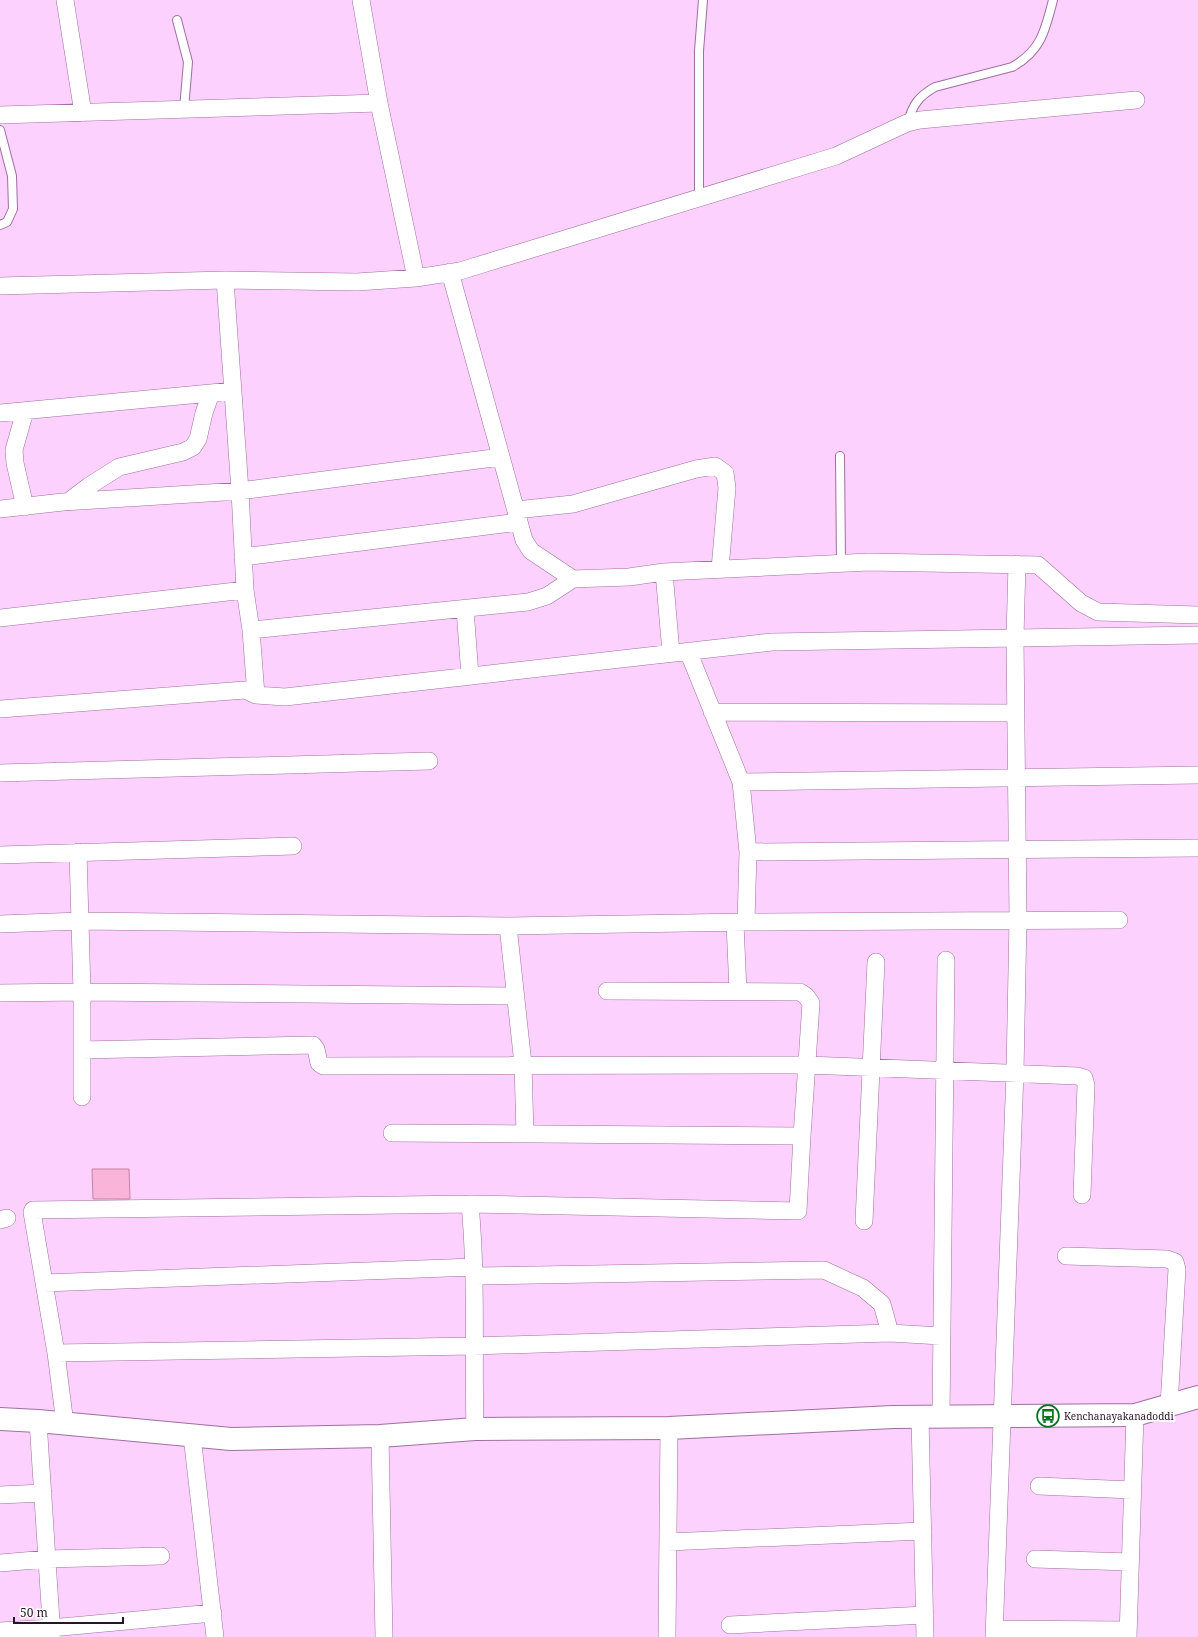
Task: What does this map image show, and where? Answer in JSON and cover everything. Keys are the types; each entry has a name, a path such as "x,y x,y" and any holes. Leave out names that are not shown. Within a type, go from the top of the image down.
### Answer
{"street":[{"path":"65,0 83,112"},
{"path":"361,0 379,103 416,278"},
{"path":"0,286 225,280 357,282 416,278 450,272 836,156 907,124 920,120 1136,100"},
{"path":"0,115 379,103"},
{"path":"450,272 524,540 532,551 573,579"},
{"path":"225,280 240,491 245,590 251,630 256,695"},
{"path":"0,413 232,391"},
{"path":"68,502 89,486 119,468 183,452 193,447 198,439 204,413 211,393"},
{"path":"25,411 14,450 25,507"},
{"path":"0,509 68,502 240,491 501,457"},
{"path":"243,557 518,516 573,504 696,468 715,466 724,473 727,488 720,569"},
{"path":"251,630 528,602 547,596 573,579 629,577 664,572 869,562 1017,564 1038,566 1081,603 1098,612 1198,616"},
{"path":"1017,564 1015,637 1018,919 1015,1072 994,1633 1128,1634 1135,1415"},
{"path":"664,572 671,653"},
{"path":"0,618 245,590"},
{"path":"465,609 470,676"},
{"path":"0,709 245,690 256,695 285,697 772,642 1198,635"},
{"path":"688,651 741,782 748,852 741,922 738,992"},
{"path":"712,712 1016,713"},
{"path":"0,773 430,762"},
{"path":"741,782 1198,775"},
{"path":"0,855 293,846"},
{"path":"748,852 1198,848"},
{"path":"78,852 82,992 82,1097"},
{"path":"0,924 80,921 508,926 1018,919 1119,920"},
{"path":"508,926 523,1064 525,1134"},
{"path":"925,1637 922,1531 930,1417 941,1336 946,960"},
{"path":"864,1221 876,962"},
{"path":"65,1424 56,1352 32,1212 36,1209 470,1204 798,1211 811,1003 806,996 800,992 607,991"},
{"path":"0,993 82,992 516,996"},
{"path":"82,1050 313,1045 316,1049 319,1063 323,1066 523,1064 808,1065 1015,1072 1077,1076 1084,1078 1086,1085 1082,1195"},
{"path":"392,1133 802,1136"},
{"path":"470,1204 474,1272 474,1429"},
{"path":"1066,1256 1167,1259 1175,1262 1178,1269 1169,1406"},
{"path":"44,1283 474,1272 824,1270 862,1288 882,1304 890,1333"},
{"path":"56,1352 473,1346 890,1333 941,1336"},
{"path":"0,1420 38,1421 231,1439 380,1436 474,1429 669,1428 930,1417 1135,1415 1198,1397"},
{"path":"38,1421 52,1633"},
{"path":"667,1637 669,1428"},
{"path":"192,1436 215,1637"},
{"path":"380,1436 384,1637"},
{"path":"1039,1486 1132,1490"},
{"path":"0,1495 43,1493"},
{"path":"668,1542 922,1531"},
{"path":"0,1563 47,1559 161,1556"},
{"path":"1035,1559 1130,1562"},
{"path":"0,1631 52,1633 213,1613"},
{"path":"730,1625 925,1615"}],"lane":[{"path":"699,198 699,51 703,0"},
{"path":"907,124 911,109 916,101 930,90 1012,67 1035,50 1045,32 1053,0"},
{"path":"177,20 188,62 184,109"},
{"path":"0,130 12,176 13,209 7,222 0,225"},
{"path":"840,456 841,563"}],"building":[{"path":"92,1169 129,1169 130,1199 93,1199"}],"place":[{"name":"Kenchanayakanadoddi","path":"1048,1416"}]}
